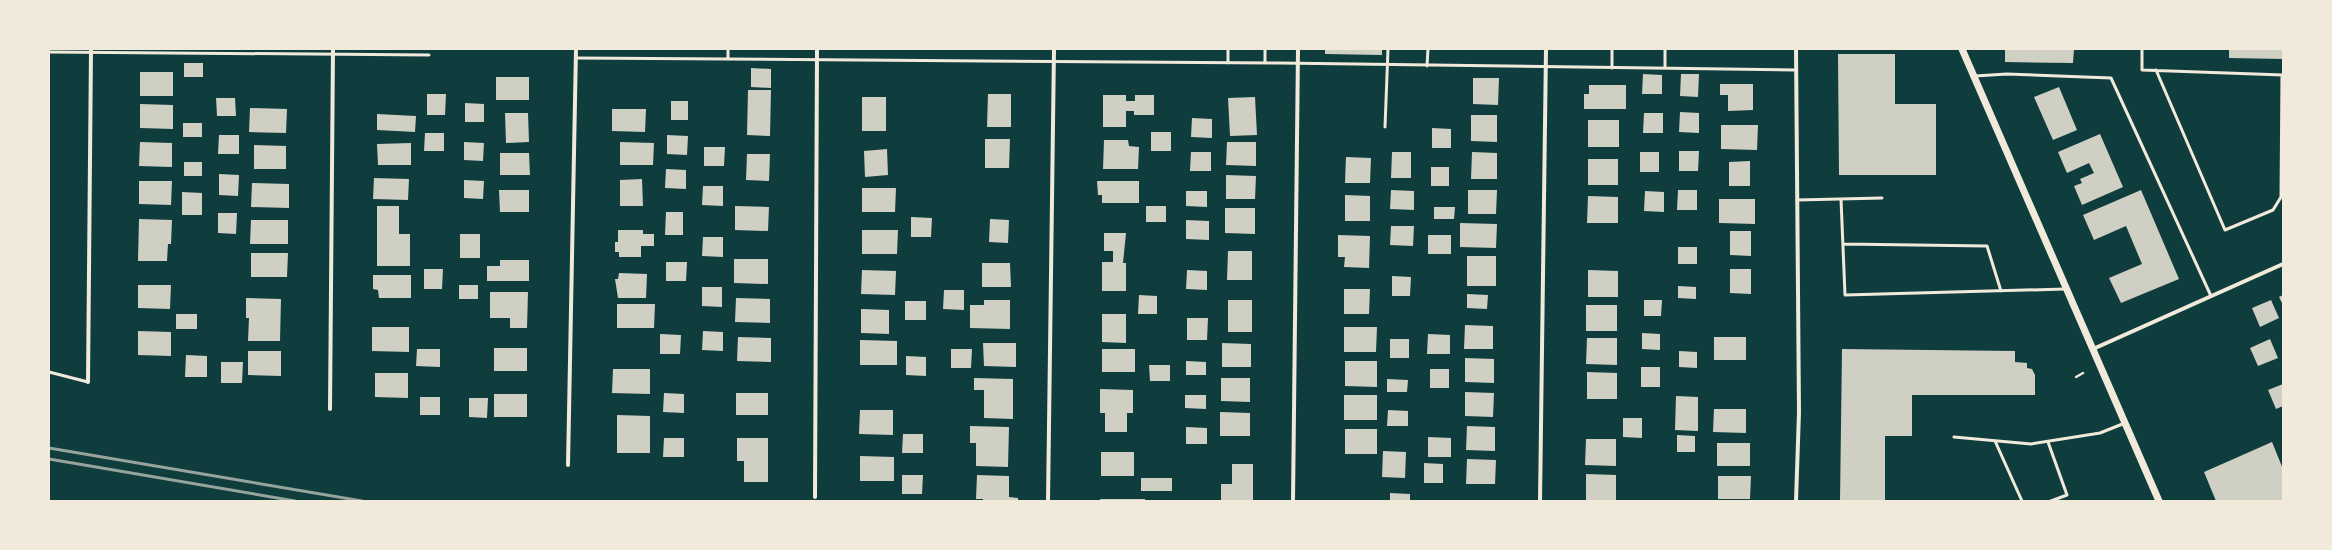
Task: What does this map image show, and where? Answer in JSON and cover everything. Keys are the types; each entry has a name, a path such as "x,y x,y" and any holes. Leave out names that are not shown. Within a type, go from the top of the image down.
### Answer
{"street":[{"path":"568,465 576,49"},
{"path":"815,497 816,49"},
{"path":"1048,501 1054,49"},
{"path":"1293,501 1298,49"},
{"path":"1540,501 1546,49"},
{"path":"1796,49 1799,412 1796,501"},
{"path":"1962,49 2159,501"},
{"path":"88,382 91,50"},
{"path":"330,409 333,51"},
{"path":"2093,349 2283,264"}],"lane":[{"path":"284,49 284,54"},
{"path":"728,49 728,58"},
{"path":"1228,49 1228,63"},
{"path":"1265,49 1265,63"},
{"path":"1385,127 1388,49"},
{"path":"1427,66 1428,49"},
{"path":"1612,49 1612,68"},
{"path":"1665,49 1666,68"},
{"path":"2142,49 2142,70 2156,70 2283,75 2281,197 2273,210 2225,230 2156,70"},
{"path":"49,52 91,50 284,54 333,51 430,55"},
{"path":"576,58 1387,64 1427,66 1795,70"},
{"path":"1974,76 2007,74 2111,78 2211,296"},
{"path":"1797,200 1882,198"},
{"path":"1841,199 1845,295 2066,288"},
{"path":"1843,244 1987,246 2001,291"},
{"path":"49,372 88,382"},
{"path":"1954,437 2031,444 2100,433 2125,423"},
{"path":"1995,441 2022,501"},
{"path":"2048,442 2067,495 2051,501"}],"path":[{"path":"2076,377 2083,373"}],"building":[{"path":"1325,49 1382,49 1382,55 1325,54"},
{"path":"2005,49 2074,49 2073,63 2005,62"},
{"path":"2229,49 2283,49 2283,59 2229,58"},
{"path":"1838,54 1895,54 1895,104 1936,104 1936,175 1839,175"},
{"path":"184,63 203,63 203,77 184,77"},
{"path":"751,68 771,69 771,88 751,87"},
{"path":"140,72 173,72 173,96 140,96"},
{"path":"1643,74 1662,75 1662,94 1642,94"},
{"path":"1681,74 1699,74 1698,97 1680,96"},
{"path":"496,77 529,77 529,100 496,100"},
{"path":"1473,78 1499,78 1498,105 1473,104"},
{"path":"1720,84 1753,84 1753,110 1728,111 1728,95 1720,95"},
{"path":"1589,85 1626,85 1626,109 1584,109 1584,94 1589,94"},
{"path":"2059,87 2077,130 2053,140 2034,97"},
{"path":"748,90 771,90 770,136 747,135"},
{"path":"427,94 446,94 445,115 427,115"},
{"path":"988,94 1011,94 1011,127 987,127"},
{"path":"1103,95 1126,95 1126,101 1135,101 1135,95 1154,95 1154,115 1134,115 1134,111 1126,111 1126,127 1103,127"},
{"path":"862,97 886,97 886,131 862,131"},
{"path":"1255,97 1257,135 1230,136 1228,98"},
{"path":"216,98 235,98 236,116 217,116"},
{"path":"671,101 688,101 688,120 671,120"},
{"path":"465,103 484,104 484,122 465,122"},
{"path":"140,104 173,105 173,129 140,128"},
{"path":"250,108 287,109 286,133 249,132"},
{"path":"612,109 646,109 645,132 612,131"},
{"path":"1680,112 1699,113 1699,133 1679,132"},
{"path":"505,113 528,113 529,142 506,143"},
{"path":"1644,113 1663,113 1663,133 1643,133"},
{"path":"377,114 416,116 415,132 377,130"},
{"path":"1471,115 1497,115 1497,142 1471,141"},
{"path":"1192,118 1212,119 1212,138 1191,137"},
{"path":"1588,120 1619,120 1619,147 1588,147"},
{"path":"183,123 202,123 202,137 183,137"},
{"path":"1721,125 1758,125 1757,150 1721,149"},
{"path":"1432,128 1451,129 1451,148 1432,148"},
{"path":"1151,132 1171,132 1171,151 1151,151"},
{"path":"425,133 444,133 444,151 424,151"},
{"path":"2100,134 2123,187 2082,205 2074,186 2082,183 2080,179 2094,173 2089,163 2067,173 2058,152"},
{"path":"219,135 239,135 239,154 218,154"},
{"path":"667,135 688,136 687,155 667,154"},
{"path":"985,139 1010,139 1009,168 985,168"},
{"path":"1104,140 1128,140 1129,146 1139,147 1138,169 1103,169"},
{"path":"140,142 172,143 172,167 139,166"},
{"path":"464,142 484,143 483,161 464,160"},
{"path":"620,142 654,143 653,165 620,165"},
{"path":"1227,142 1256,142 1256,166 1226,165"},
{"path":"411,143 411,165 378,165 377,144"},
{"path":"254,145 286,146 286,169 254,169"},
{"path":"704,147 725,147 724,166 704,166"},
{"path":"887,149 888,175 865,177 864,151"},
{"path":"1679,151 1699,151 1698,171 1679,171"},
{"path":"1191,152 1211,152 1211,171 1190,171"},
{"path":"1392,152 1411,152 1411,178 1391,178"},
{"path":"1472,152 1497,153 1497,179 1471,179"},
{"path":"1640,152 1659,152 1659,172 1640,172"},
{"path":"500,153 529,153 530,175 500,175"},
{"path":"747,154 770,154 769,181 746,180"},
{"path":"1346,157 1371,158 1370,183 1345,183"},
{"path":"1588,159 1618,159 1618,185 1588,185"},
{"path":"1750,161 1750,186 1729,186 1729,162"},
{"path":"184,162 202,162 202,176 184,176"},
{"path":"1431,167 1449,167 1449,186 1431,186"},
{"path":"666,169 686,170 686,189 665,188"},
{"path":"219,174 239,175 238,196 219,195"},
{"path":"1226,175 1256,176 1255,199 1226,199"},
{"path":"374,178 409,179 408,200 373,199"},
{"path":"642,179 643,206 620,206 620,180"},
{"path":"464,180 484,181 483,199 464,198"},
{"path":"139,181 172,181 171,205 139,204"},
{"path":"1097,181 1139,181 1139,203 1102,203 1102,195 1098,195"},
{"path":"252,183 289,184 289,208 251,207"},
{"path":"703,186 723,186 723,206 702,205"},
{"path":"862,188 896,188 895,212 862,212"},
{"path":"499,190 529,190 529,212 500,212"},
{"path":"1391,190 1414,191 1414,210 1390,209"},
{"path":"1468,190 1497,190 1496,214 1468,214"},
{"path":"1678,190 1697,190 1697,210 1677,210"},
{"path":"2141,190 2179,279 2121,303 2109,278 2142,264 2126,226 2094,240 2083,215"},
{"path":"1186,191 1207,191 1207,207 1186,206"},
{"path":"1645,191 1664,192 1664,212 1644,211"},
{"path":"182,192 202,193 202,215 182,215"},
{"path":"1345,195 1370,196 1370,221 1345,221"},
{"path":"1588,196 1618,197 1618,223 1587,223"},
{"path":"1719,199 1755,199 1755,224 1719,223"},
{"path":"377,206 399,206 399,234 410,234 410,266 377,266"},
{"path":"735,206 769,207 768,231 735,230"},
{"path":"1146,206 1166,206 1166,222 1146,222"},
{"path":"1434,207 1455,207 1454,219 1434,219"},
{"path":"1225,208 1255,208 1255,234 1225,233"},
{"path":"666,212 683,212 683,235 665,235"},
{"path":"218,213 237,213 236,234 218,233"},
{"path":"911,217 932,218 931,237 911,237"},
{"path":"139,219 172,220 171,244 168,244 167,261 138,261"},
{"path":"990,219 1009,220 1008,243 989,242"},
{"path":"251,220 288,220 288,244 250,244"},
{"path":"1186,220 1209,221 1209,240 1186,239"},
{"path":"1460,223 1497,224 1496,248 1460,247"},
{"path":"1391,226 1414,226 1413,246 1390,245"},
{"path":"618,230 643,230 643,234 654,234 654,246 641,246 641,257 619,257 619,252 615,252 615,242 618,242"},
{"path":"862,230 898,230 897,254 862,254"},
{"path":"1730,231 1751,231 1751,256 1730,255"},
{"path":"1104,233 1126,233 1123,263 1126,263 1126,291 1102,291 1102,262 1113,262 1113,251 1104,251"},
{"path":"460,234 480,234 480,258 460,258"},
{"path":"1338,235 1370,236 1369,268 1344,267 1345,257 1338,257"},
{"path":"1428,235 1451,235 1451,254 1428,254"},
{"path":"703,237 723,237 723,257 702,256"},
{"path":"1678,247 1697,247 1697,264 1678,264"},
{"path":"1228,251 1252,251 1252,280 1227,280"},
{"path":"251,253 288,253 287,277 251,277"},
{"path":"1467,256 1496,256 1496,286 1467,286"},
{"path":"734,259 768,259 768,284 734,283"},
{"path":"500,260 529,260 529,281 487,281 487,266 500,266"},
{"path":"666,262 687,262 686,281 666,281"},
{"path":"982,263 1010,263 1011,287 982,287"},
{"path":"424,269 443,269 442,289 424,289"},
{"path":"1730,269 1751,269 1751,294 1730,293"},
{"path":"862,270 896,271 895,295 861,294"},
{"path":"1187,270 1207,271 1207,290 1186,289"},
{"path":"1588,270 1618,271 1618,297 1588,297"},
{"path":"619,273 647,274 646,298 618,298 615,279 618,279"},
{"path":"373,275 411,275 411,298 379,298 378,290 373,289"},
{"path":"1392,276 1411,277 1410,296 1392,296"},
{"path":"138,285 171,285 170,309 138,308"},
{"path":"459,285 478,285 478,299 459,299"},
{"path":"1678,286 1696,287 1696,299 1678,298"},
{"path":"702,287 722,287 722,307 702,306"},
{"path":"1344,289 1370,289 1369,314 1344,314"},
{"path":"944,290 964,290 964,310 943,309"},
{"path":"490,292 528,292 527,328 510,328 510,318 490,318"},
{"path":"1467,294 1488,295 1487,309 1467,308"},
{"path":"1139,295 1157,296 1157,314 1138,314"},
{"path":"2283,295 2283,305 2279,297"},
{"path":"246,298 281,299 280,341 248,341 249,318 246,318"},
{"path":"736,298 770,299 770,323 735,322"},
{"path":"984,300 1010,300 1010,329 970,328 970,305 984,305"},
{"path":"1228,300 1252,300 1252,332 1228,332"},
{"path":"1644,300 1662,300 1661,316 1644,316"},
{"path":"2271,300 2279,318 2260,327 2252,308"},
{"path":"905,301 926,301 926,320 905,320"},
{"path":"617,304 655,304 654,328 617,328"},
{"path":"1586,305 1617,305 1617,331 1586,331"},
{"path":"861,309 889,310 889,334 861,333"},
{"path":"176,314 197,314 197,329 176,329"},
{"path":"1102,314 1126,314 1126,343 1102,342"},
{"path":"1187,318 1208,318 1207,340 1187,340"},
{"path":"1465,325 1493,326 1493,349 1464,349"},
{"path":"372,327 409,327 409,352 372,351"},
{"path":"1344,327 1377,327 1376,352 1344,352"},
{"path":"138,331 171,332 171,356 138,355"},
{"path":"703,331 723,332 723,351 702,350"},
{"path":"1642,333 1660,334 1660,350 1642,349"},
{"path":"660,334 681,335 680,354 660,354"},
{"path":"1428,334 1450,335 1450,354 1427,354"},
{"path":"738,337 771,338 771,362 737,361"},
{"path":"1714,337 1746,337 1746,360 1714,360"},
{"path":"1587,338 1617,338 1617,365 1586,364"},
{"path":"1390,339 1409,339 1409,358 1390,358"},
{"path":"2270,339 2278,358 2258,366 2250,348"},
{"path":"860,340 897,341 897,365 860,365"},
{"path":"983,343 1016,343 1016,367 984,366"},
{"path":"1222,343 1251,344 1251,367 1222,367"},
{"path":"494,348 527,348 527,371 494,371"},
{"path":"417,349 440,349 440,367 416,366"},
{"path":"951,349 972,349 971,368 951,368"},
{"path":"1102,349 1135,349 1135,372 1102,372"},
{"path":"1842,349 2015,351 2015,362 2027,363 2027,368 2032,369 2035,375 2035,395 1912,395 1912,436 1885,436 1885,501 1840,501"},
{"path":"248,351 281,351 281,376 248,375"},
{"path":"1679,351 1697,352 1697,368 1679,367"},
{"path":"186,355 207,356 207,377 185,377"},
{"path":"906,356 926,357 926,376 906,375"},
{"path":"1465,358 1494,359 1494,383 1465,382"},
{"path":"1186,361 1206,362 1206,375 1186,375"},
{"path":"1345,361 1377,361 1377,387 1345,386"},
{"path":"221,362 243,362 242,383 221,383"},
{"path":"1149,365 1170,365 1170,381 1150,381"},
{"path":"1641,367 1660,367 1660,387 1641,387"},
{"path":"613,369 650,369 650,394 612,393"},
{"path":"1430,369 1449,369 1449,388 1430,388"},
{"path":"1587,372 1617,373 1617,399 1587,399"},
{"path":"375,373 408,373 408,398 375,397"},
{"path":"974,378 1013,379 1013,419 984,418 984,390 974,390"},
{"path":"1221,378 1250,378 1250,402 1221,401"},
{"path":"1387,379 1408,380 1407,392 1387,392"},
{"path":"2283,384 2283,406 2276,409 2268,390"},
{"path":"1100,389 1133,390 1133,413 1127,413 1127,432 1105,432 1105,413 1100,413"},
{"path":"1465,392 1494,393 1493,417 1465,416"},
{"path":"664,393 684,394 684,413 663,412"},
{"path":"736,393 768,393 768,415 736,415"},
{"path":"494,394 527,394 527,417 494,417"},
{"path":"1185,395 1206,395 1206,409 1185,408"},
{"path":"1344,395 1377,395 1377,420 1344,420"},
{"path":"1676,396 1698,397 1698,431 1675,430"},
{"path":"420,397 440,397 440,415 420,415"},
{"path":"469,398 488,398 487,418 469,417"},
{"path":"1714,409 1746,409 1746,433 1713,432"},
{"path":"860,410 893,410 893,435 859,434"},
{"path":"1388,410 1408,411 1408,426 1387,426"},
{"path":"1220,412 1250,413 1250,436 1220,436"},
{"path":"617,415 650,416 650,453 617,453"},
{"path":"1623,418 1642,418 1642,438 1623,437"},
{"path":"970,426 1009,427 1008,467 976,466 976,443 970,443"},
{"path":"1467,426 1495,427 1495,451 1466,450"},
{"path":"1186,427 1207,428 1207,444 1186,444"},
{"path":"1345,429 1377,429 1377,454 1345,454"},
{"path":"903,434 923,434 923,453 902,453"},
{"path":"1677,435 1695,436 1695,452 1677,452"},
{"path":"1428,437 1451,438 1451,457 1428,457"},
{"path":"664,438 684,438 684,457 663,457"},
{"path":"737,438 768,438 768,482 744,482 744,461 737,461"},
{"path":"1586,439 1616,439 1616,466 1585,465"},
{"path":"2272,442 2283,469 2283,501 2216,501 2204,472"},
{"path":"1717,443 1750,443 1750,466 1717,466"},
{"path":"1383,451 1406,452 1405,478 1382,477"},
{"path":"1101,452 1134,452 1134,476 1101,476"},
{"path":"860,456 894,457 894,481 860,481"},
{"path":"1467,459 1496,460 1495,484 1466,484"},
{"path":"1424,463 1443,464 1443,483 1424,483"},
{"path":"1232,464 1253,464 1253,501 1221,501 1221,484 1232,484"},
{"path":"1586,474 1616,475 1616,501 1586,501"},
{"path":"902,475 923,475 922,494 902,494"},
{"path":"977,475 1009,476 1009,497 1018,498 1018,501 983,501 983,499 976,499"},
{"path":"1718,476 1751,476 1750,499 1718,499"},
{"path":"1141,478 1172,478 1172,491 1141,491"},
{"path":"1390,493 1410,494 1410,501 1390,501"},
{"path":"1100,499 1145,499 1145,501 1100,501"}],"railway":[{"path":"49,448 362,501"},
{"path":"49,459 295,501"}]}
